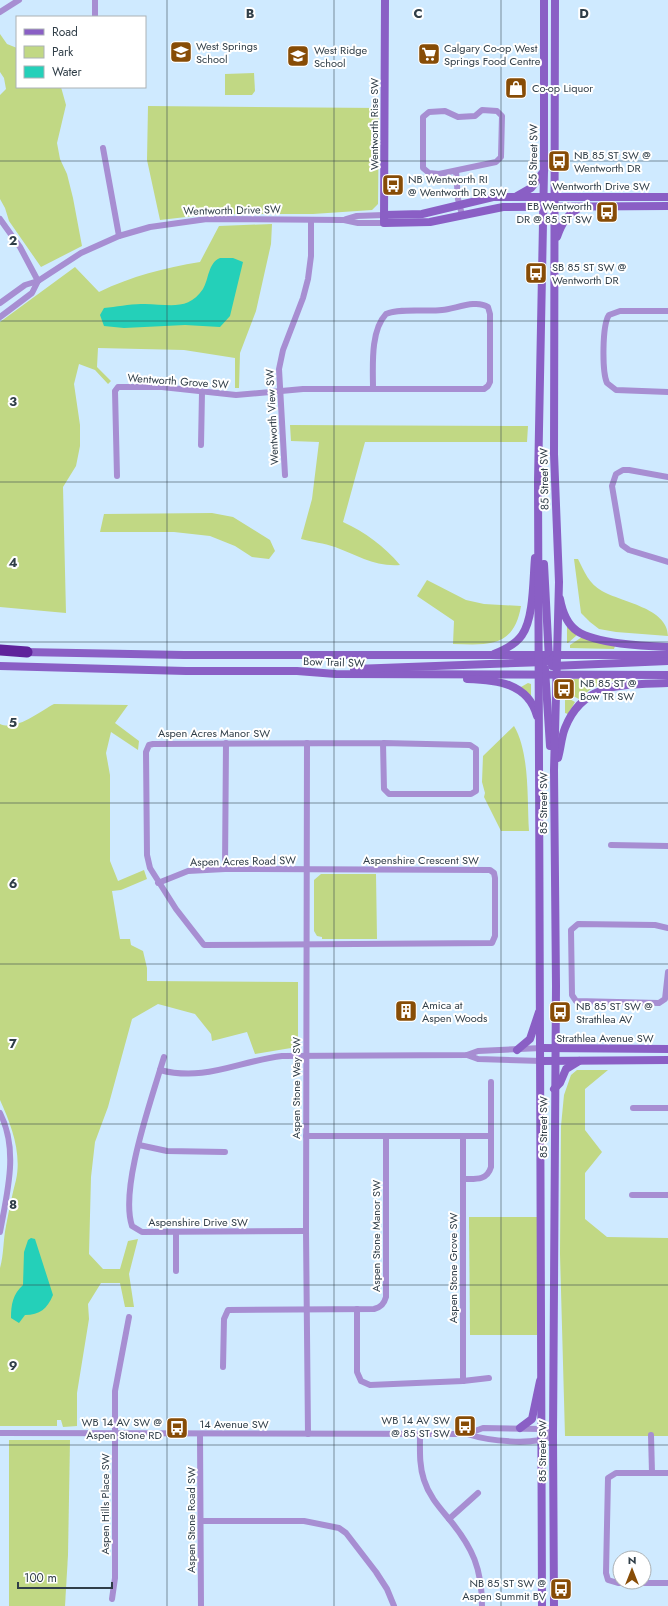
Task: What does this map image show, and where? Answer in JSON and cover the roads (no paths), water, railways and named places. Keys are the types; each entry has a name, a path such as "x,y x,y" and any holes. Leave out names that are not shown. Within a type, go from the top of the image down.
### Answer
{"highway":[{"path":"0,650 27,652"}],"main road":[{"name":"Wentworth Rise SW","path":"384,219 385,0"},
{"name":"85 Street SW","path":"544,0 544,171 539,455 540,546 546,664 556,674 554,770 554,1606"},
{"name":"85 Street SW","path":"542,1606 542,1048 539,723 546,664 559,582 554,454 555,0"},
{"path":"516,196 531,188 544,171"},
{"name":"Wentworth Drive SW","path":"384,219 422,214 493,198 516,196 668,197"},
{"name":"Wentworth Drive SW","path":"384,219 430,222 493,208 668,206"},
{"path":"555,243 563,221 569,214 581,207"},
{"path":"539,455 554,454"},
{"path":"490,655 509,646 521,636 526,628 540,526"},
{"path":"559,582 561,602 566,617 569,624 577,631 611,642 668,647"},
{"name":"Bow Trail SW","path":"27,652 184,655 490,655 546,664"},
{"name":"Bow Trail SW","path":"0,666 186,671 297,671 336,674 546,664 668,655"},
{"path":"297,671 668,661"},
{"path":"546,664 554,830"},
{"path":"336,674 374,678 480,680 503,682 517,688 526,697 536,712 539,723"},
{"path":"556,674 668,675"},
{"path":"554,770 565,727 574,709 581,701 597,691 608,688 668,683"},
{"path":"517,1050 530,1039 541,1005"},
{"name":"Strathlea Avenue SW","path":"542,1048 668,1049"},
{"path":"554,1089 560,1083 566,1069 579,1060"},
{"name":"Strathlea Avenue SW","path":"542,1061 668,1060"},
{"path":"520,1428 532,1419 542,1375"}],"street":[{"path":"0,12 19,0"},
{"path":"95,0 95,16"},
{"path":"482,110 498,111 502,116 501,157 496,162 491,164 470,166 456,171 439,174 429,173 423,168 423,117 429,112 445,111 458,116 475,116 482,110"},
{"path":"103,148 120,236"},
{"path":"456,171 459,206 462,215"},
{"path":"0,219 20,247 38,281"},
{"name":"Wentworth Drive SW","path":"0,303 25,285 38,281 81,253 120,236 163,224 207,219 344,220 358,223 384,219"},
{"name":"Wentworth View SW","path":"285,475 279,369 308,279 311,256 312,220"},
{"name":"Wentworth Drive SW","path":"0,317 32,293 38,281"},
{"name":"Wentworth Grove SW","path":"118,476 116,391 118,387 162,388 236,395 279,390 373,389 487,387 490,383 490,314 488,307 479,304 441,310 396,311 386,314 379,325 373,354 373,389"},
{"path":"668,311 620,311 609,315 605,325 605,374 607,383 616,390 668,392"},
{"path":"201,445 202,392"},
{"path":"668,477 623,470 616,474 612,486 622,545 626,549 668,562"},
{"name":"Aspen Acres Manor SW","path":"306,944 204,945 158,883 150,868 148,855 147,748 156,743 383,743 472,746 476,749 476,791 471,794 389,794 384,789 383,743"},
{"path":"225,869 226,743"},
{"name":"Aspen Stone Way SW","path":"307,743 306,1231 308,1434"},
{"path":"611,845 668,846"},
{"name":"Aspen Acres Road SW","path":"158,883 188,871 225,869 306,870"},
{"name":"Aspenshire Crescent SW","path":"306,870 490,870 494,873 495,878 495,936 491,943 306,944"},
{"path":"668,928 655,925 578,924 571,930 572,995 576,1001 659,1002 665,999 668,972"},
{"path":"160,1070 186,1074 211,1072 263,1058 306,1055 467,1055 478,1051 542,1048"},
{"path":"467,1055 478,1059 542,1061"},
{"name":"Aspenshire Drive SW","path":"164,1057 139,1145 131,1180 130,1218 132,1226 142,1232 306,1231"},
{"path":"463,1179 483,1179 490,1173 491,1082"},
{"path":"633,1108 668,1108"},
{"path":"0,1113 5,1123 10,1146 10,1178 0,1232"},
{"path":"306,1136 491,1136"},
{"name":"Aspen Stone Manor SW","path":"223,1367 224,1319 228,1310 357,1309 380,1307 384,1304 386,1297 386,1136"},
{"name":"Aspen Stone Grove SW","path":"463,1136 463,1381"},
{"path":"139,1145 167,1151 225,1152"},
{"path":"632,1195 668,1195"},
{"path":"176,1232 176,1270"},
{"path":"357,1309 357,1372 361,1382 370,1385 463,1381 489,1378"},
{"name":"Aspen Hills Place SW","path":"112,1599 115,1578 116,1385 129,1317"},
{"name":"14 Avenue SW","path":"467,1434 483,1428 543,1429"},
{"path":"543,1429 553,1436"},
{"name":"14 Avenue SW","path":"0,1434 467,1434 484,1440 543,1440 553,1436"},
{"name":"Aspen Stone Road SW","path":"200,1434 202,1520 201,1606"},
{"path":"420,1434 420,1458 425,1481 434,1500 462,1534 475,1559 481,1584 482,1606"},
{"path":"652,1435 652,1473"},
{"path":"668,1473 616,1473 611,1474 607,1480 606,1576 612,1582 618,1583 668,1583"},
{"path":"449,1519 478,1494"},
{"path":"202,1520 304,1521 339,1528 346,1533 388,1589 394,1606"}],"water":[{"path":"220,258 233,258 243,262 230,316 220,327 185,325 124,328 104,326 100,315 104,308 136,304 175,305 190,301 203,289 211,267 216,260"},
{"path":"31,1238 35,1239 53,1295 48,1304 42,1310 35,1314 25,1315 19,1323 11,1318 11,1308 15,1296 23,1285 24,1252 28,1240"}],"place":[{"name":"West Springs School","path":"181,52"},
{"name":"Calgary Co-op West Springs Food Centre","path":"429,54"},
{"name":"West Ridge School","path":"298,56"},
{"name":"Co-op Liquor","path":"516,88"},
{"name":"NB 85 ST SW @ Wentworth DR","path":"559,161"},
{"name":"NB Wentworth RI @ Wentworth DR SW","path":"393,185"},
{"name":"EB Wentworth DR @ 85 ST SW","path":"607,212"},
{"name":"SB 85 ST SW @ Wentworth DR","path":"536,273"},
{"name":"NB 85 ST @ Bow TR SW","path":"564,689"},
{"name":"Amica at Aspen Woods","path":"406,1011"},
{"name":"NB 85 ST SW @ Strathlea AV","path":"560,1012"},
{"name":"WB 14 AV SW @ 85 ST SW","path":"465,1426"},
{"name":"WB 14 AV SW @ Aspen Stone RD","path":"177,1428"},
{"name":"NB 85 ST SW @ Aspen Summit BV","path":"561,1589"}]}
